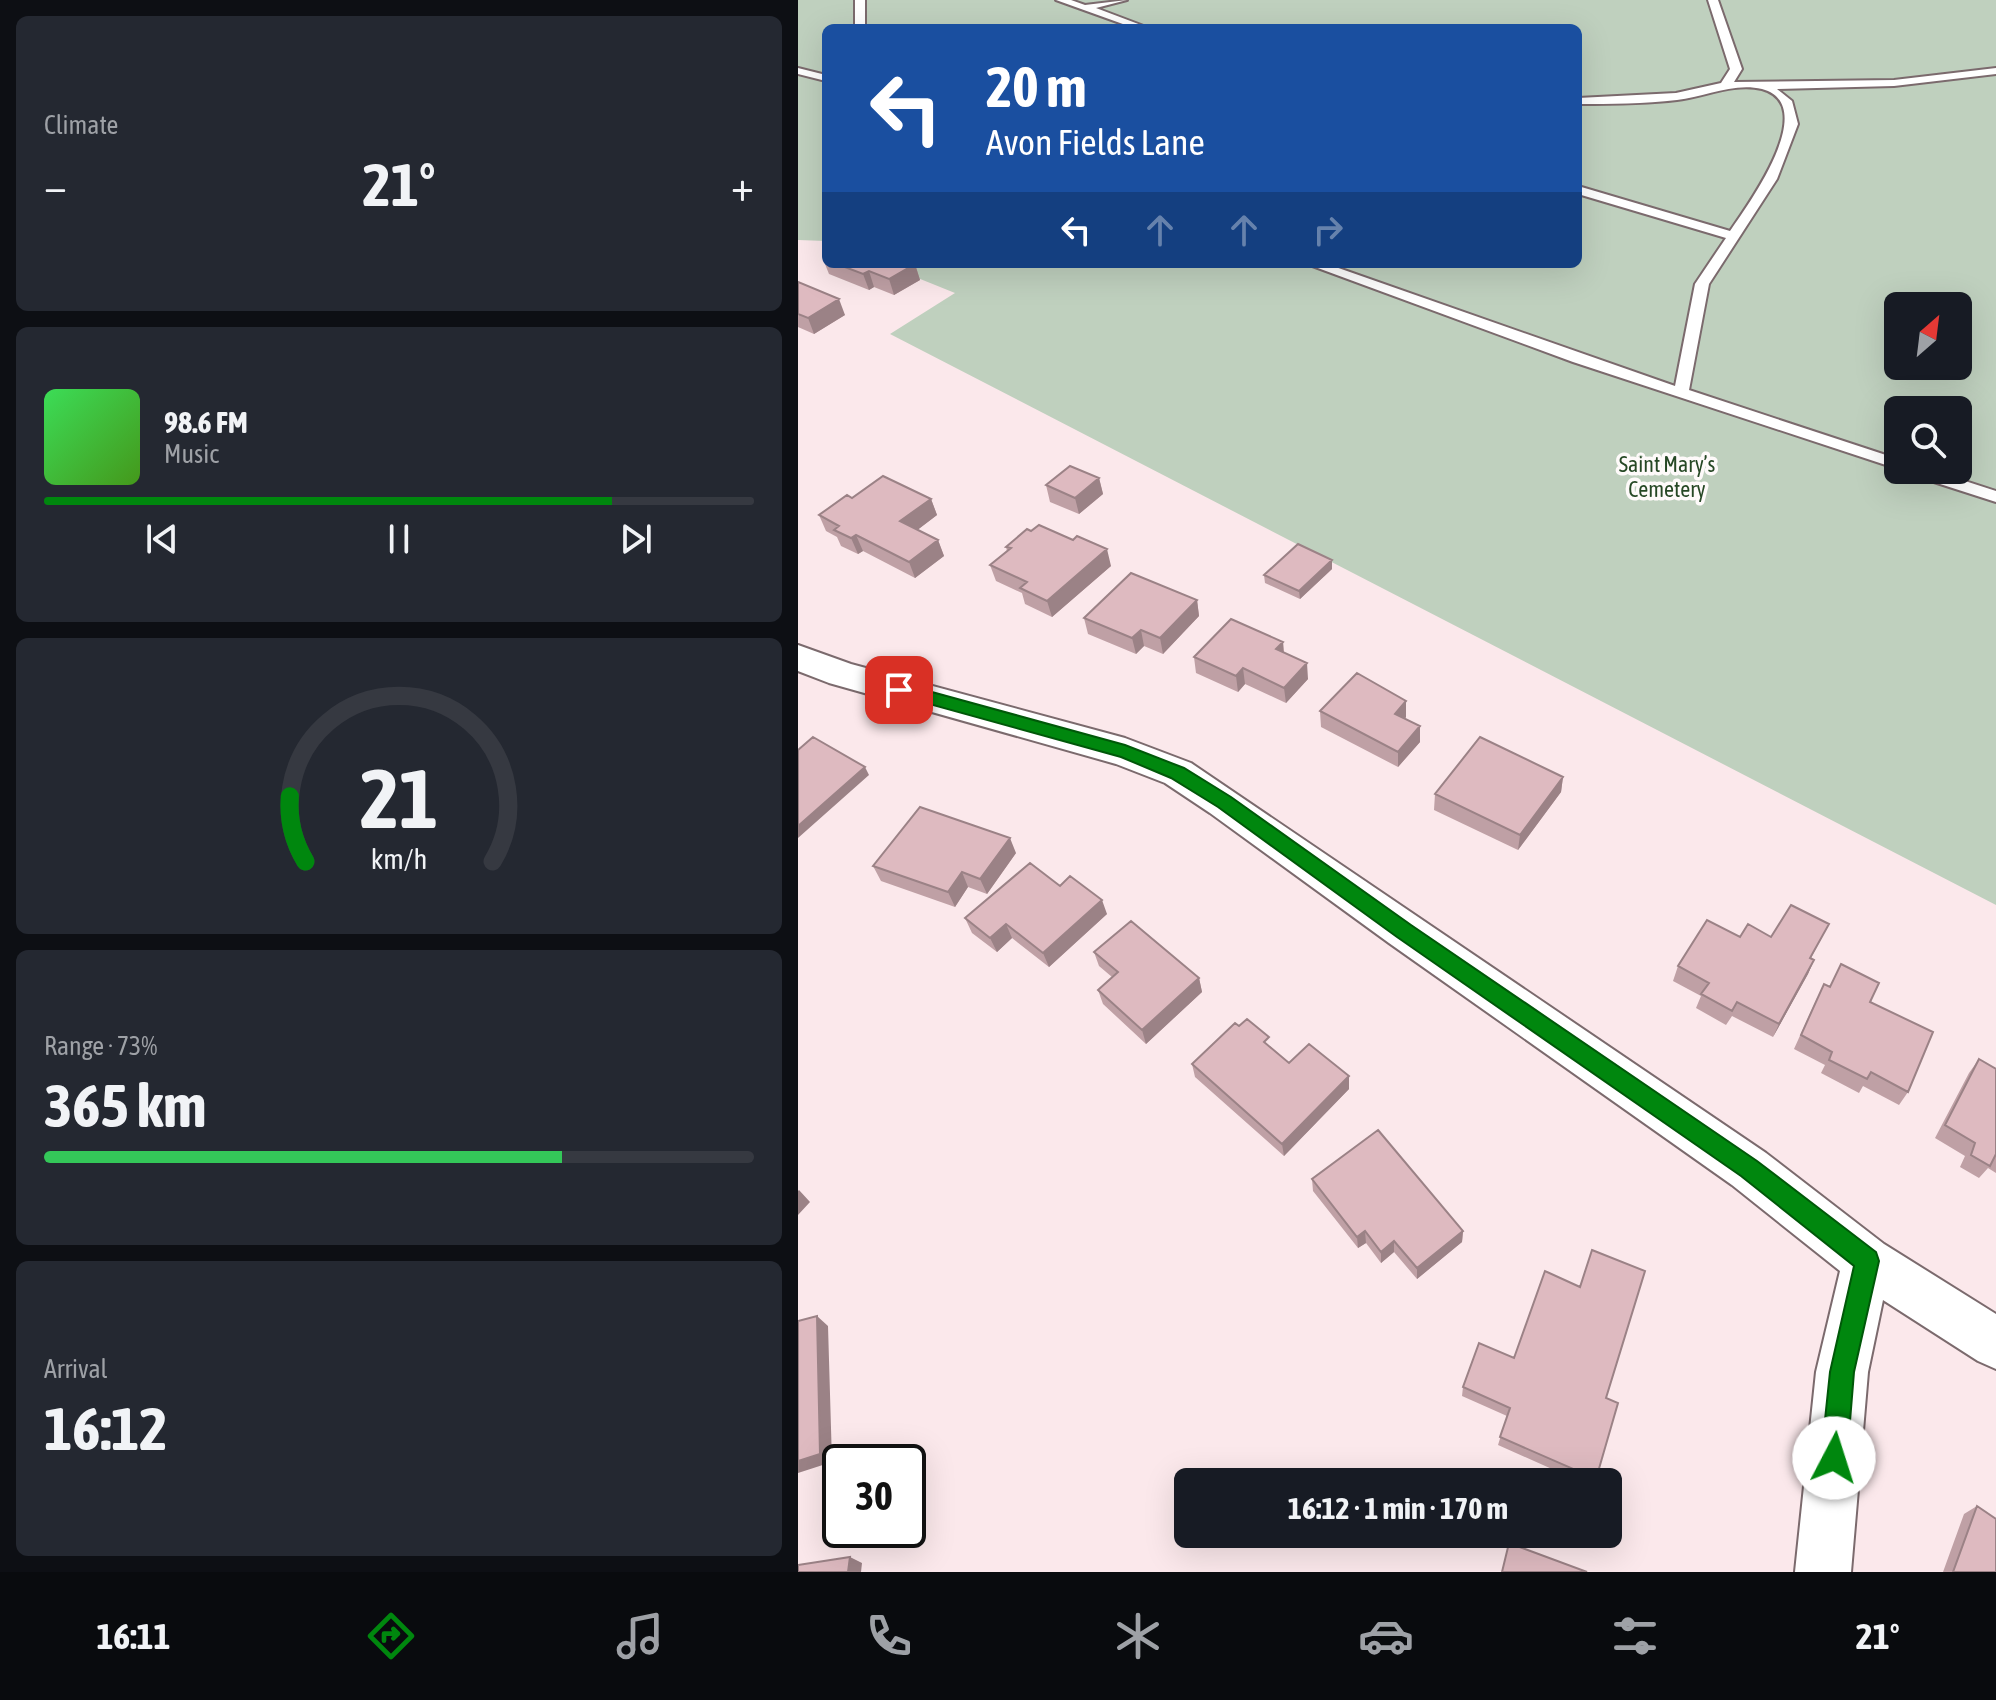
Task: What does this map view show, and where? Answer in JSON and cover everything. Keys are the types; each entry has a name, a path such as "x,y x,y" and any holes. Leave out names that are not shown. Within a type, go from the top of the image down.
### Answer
{"street":[{"path":"798,657 842,674 1125,752 1178,773 1749,1169 1867,1261 1996,1343"},
{"path":"1823,1572 1842,1372 1867,1261"}],"lane":[{"path":"860,0 860,24"},
{"path":"1061,0 1132,24"},
{"path":"1084,8 1122,0"},
{"path":"1713,0 1736,69 1725,85"},
{"path":"798,71 822,77"},
{"path":"1582,101 1661,97 1702,92 1725,85 1848,87 1935,82 1996,71"},
{"path":"1681,393 1702,284 1771,179 1792,124 1786,101 1766,86"},
{"path":"1582,191 1734,236"},
{"path":"1325,268 1681,393 1884,459"},
{"path":"1957,484 1996,497"}],"green space":[{"name":"Saint Mary’s Cemetery","path":"798,0 1996,0 1996,905 890,334 955,293 893,268 1582,268 1582,24 822,24 822,241 798,240"}],"building":[{"path":"847,268 908,268 889,279 869,271 863,274"},
{"path":"798,282 839,299 808,318 798,314"},
{"path":"1070,466 1099,478 1075,498 1046,485"},
{"path":"883,476 931,499 900,521 938,540 909,562 856,535 851,538 834,530 839,526 819,515 847,495 852,498"},
{"path":"1039,525 1073,540 1077,536 1107,549 1047,601 1020,588 1027,582 990,565 1011,548 1006,547 1027,529 1031,531"},
{"path":"1298,544 1332,560 1299,591 1264,575"},
{"path":"1131,573 1197,600 1160,638 1141,630 1132,638 1084,618"},
{"path":"1231,619 1283,642 1276,649 1307,663 1284,688 1243,668 1236,676 1194,657"},
{"path":"1357,673 1406,701 1395,714 1420,726 1398,752 1320,711"},
{"path":"813,737 865,767 798,826 798,750"},
{"path":"1480,737 1563,777 1520,835 1435,794"},
{"path":"920,807 1010,838 980,879 962,872 948,892 873,866"},
{"path":"1030,863 1060,886 1070,876 1102,900 1043,953 1006,924 990,938 965,918"},
{"path":"1791,905 1829,924 1810,958 1814,960 1779,1024 1737,1002 1732,1011 1701,994 1709,983 1678,966 1707,920 1740,937 1748,924 1771,937"},
{"path":"1131,921 1199,978 1142,1030 1098,990 1118,972 1094,952"},
{"path":"1841,964 1879,983 1870,1002 1933,1032 1908,1092 1871,1072 1867,1079 1829,1060 1832,1052 1801,1035 1824,984 1830,987"},
{"path":"1247,1019 1269,1037 1264,1042 1289,1063 1309,1044 1349,1076 1282,1144 1192,1064 1235,1023 1239,1026"},
{"path":"1979,1059 1996,1069 1996,1154 1990,1166 1971,1155 1975,1143 1945,1125"},
{"path":"1378,1130 1463,1231 1417,1268 1394,1241 1381,1252 1365,1231 1357,1237 1312,1179"},
{"path":"1592,1250 1645,1271 1606,1398 1618,1403 1599,1468 1571,1468 1500,1437 1510,1408 1463,1387 1479,1343 1514,1358 1545,1271 1580,1287"},
{"path":"817,1316 820,1454 798,1461 798,1321"},
{"path":"1977,1506 1996,1519 1996,1572 1953,1572"},
{"path":"1508,1548 1522,1548 1587,1572 1502,1572"},
{"path":"850,1557 848,1572 798,1572 798,1565"}],"route":[{"path":"899,690 1125,752 1178,773 1749,1169 1867,1261 1842,1372 1834,1458"}]}
